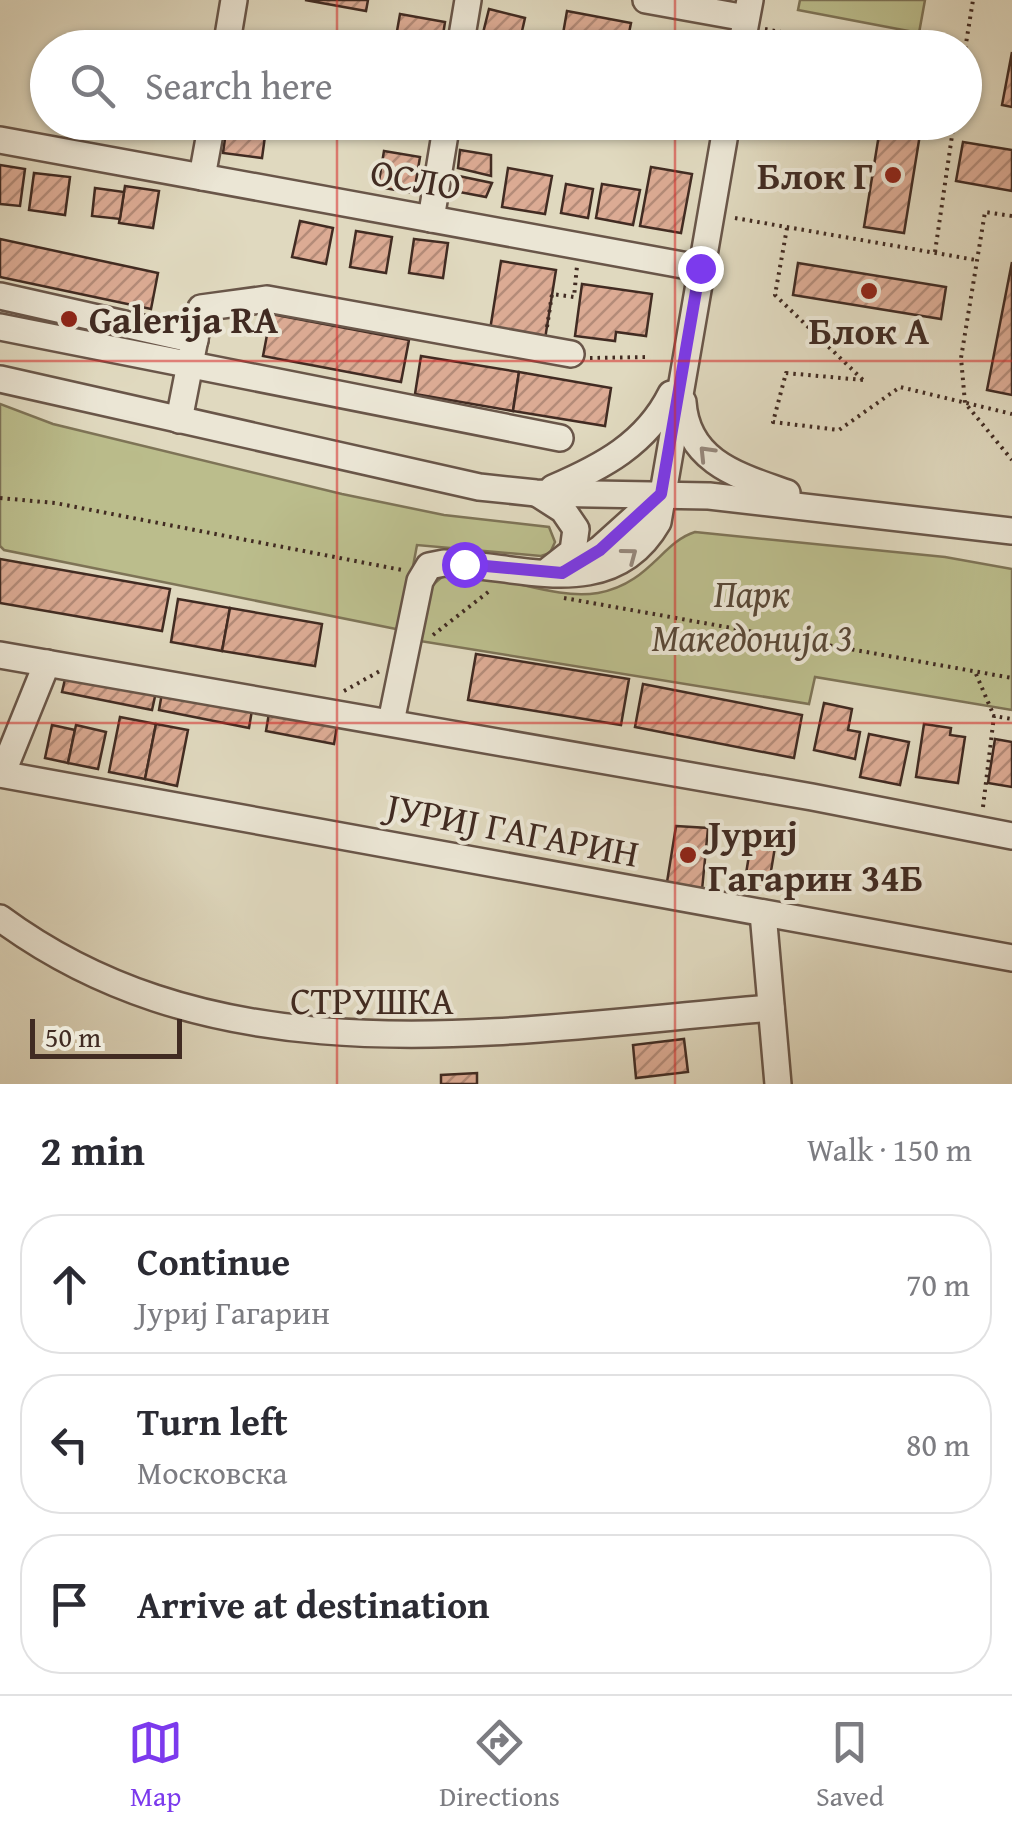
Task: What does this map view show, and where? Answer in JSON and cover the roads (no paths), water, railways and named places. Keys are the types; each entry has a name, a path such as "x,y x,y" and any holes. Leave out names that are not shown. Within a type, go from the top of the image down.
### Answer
{"street":[{"path":"229,30 234,0"},
{"path":"463,30 468,0"},
{"path":"646,0 745,23"},
{"name":"ОСЛО","path":"0,140 700,268"},
{"path":"202,177 209,140"},
{"path":"431,219 444,140"},
{"path":"391,722 425,569 444,562 552,573 600,550 661,494 724,140"},
{"path":"0,296 195,340"},
{"path":"179,420 201,308 268,299 570,354"},
{"path":"0,327 560,438"},
{"path":"536,493 582,475 630,446 655,422 682,372"},
{"path":"682,372 684,410 691,435 708,458 741,477 826,507"},
{"path":"0,380 443,481 536,493 661,494 826,507 1012,530"},
{"path":"536,493 563,510 577,537 566,559 552,573"},
{"path":"0,655 1012,836"},
{"path":"1,774 47,663"},
{"name":"ЈУРИЈ ГАГАРИН","path":"1,774 1012,958"},
{"path":"763,913 778,1084"},
{"name":"СТРУШКА","path":"0,918 50,958 120,994 208,1024 287,1040 419,1042 771,1008"}],"place":[{"name":"Блок Г","path":"893,175"},
{"name":"Блок А","path":"869,291"},
{"name":"Galerija RA","path":"69,319"},
{"name":"Јуриј Гагарин 34Б","path":"688,855"}],"park label":[{"name":"Парк Македонија 3","path":"752,614"}]}
